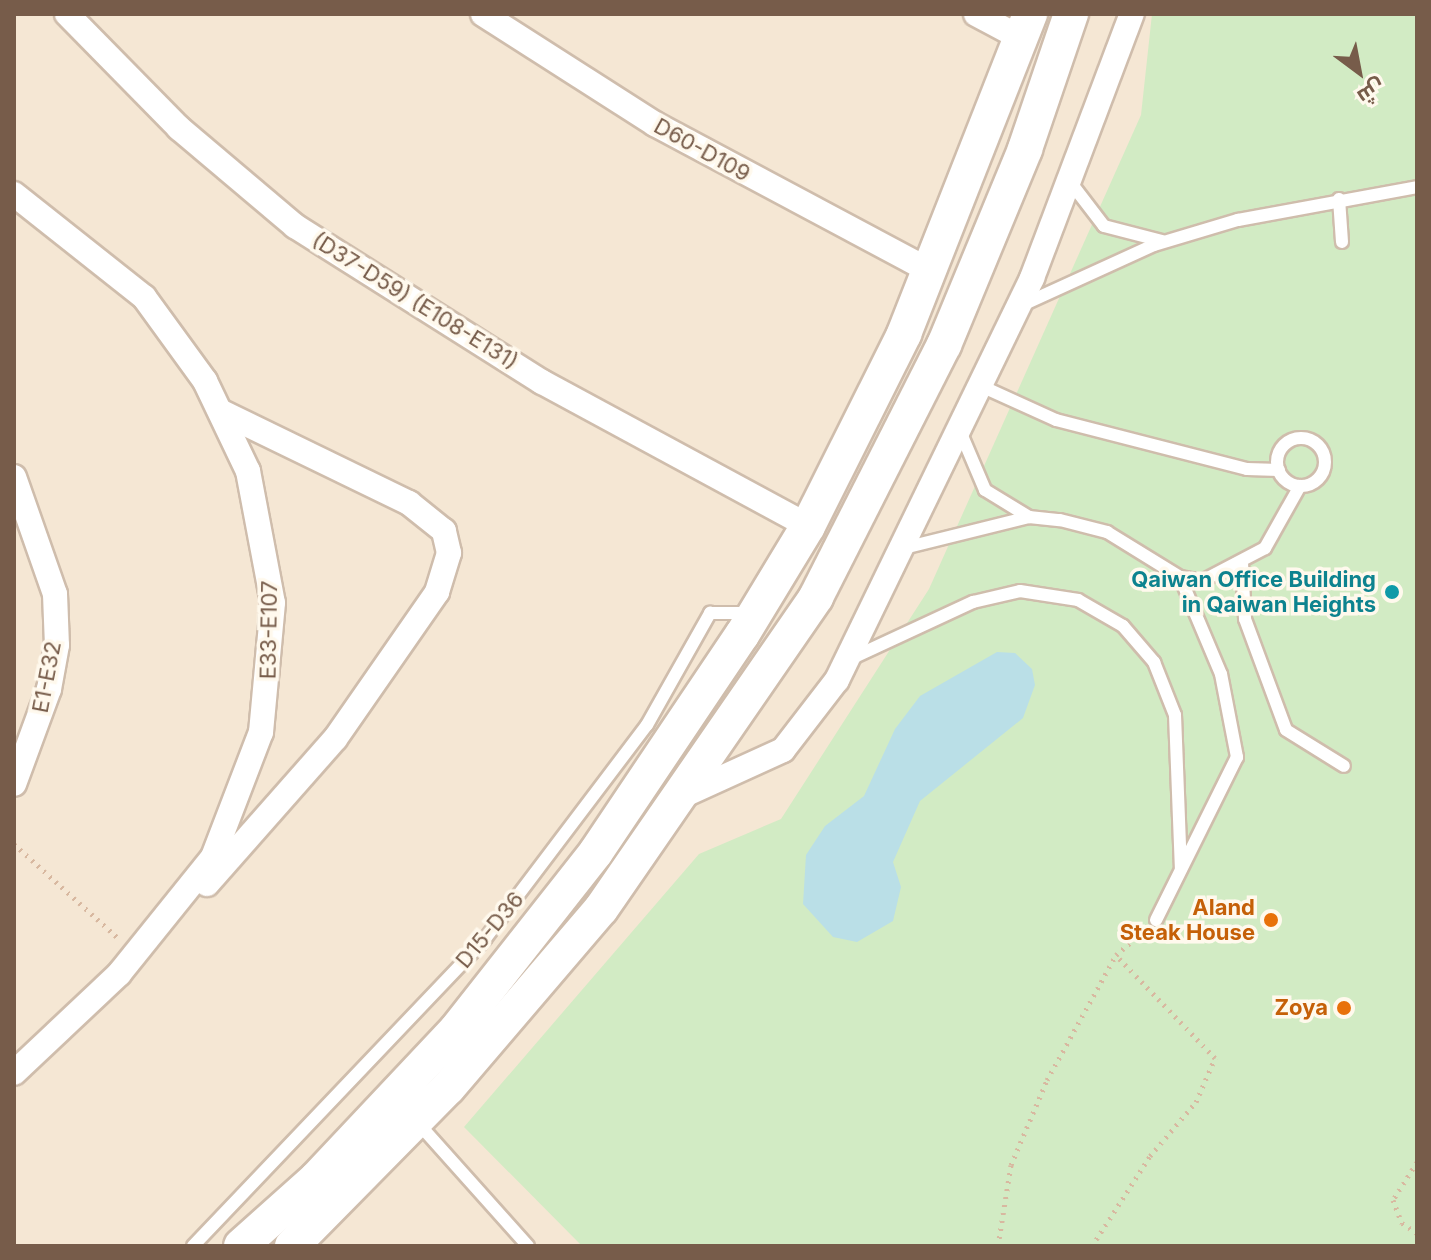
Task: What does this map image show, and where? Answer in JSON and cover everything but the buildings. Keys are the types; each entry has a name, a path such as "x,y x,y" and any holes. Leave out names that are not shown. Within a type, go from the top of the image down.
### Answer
{"street":[{"name":"(D37-D59) (E108-E131)","path":"67,14 179,128 295,226 542,382 808,526"},
{"name":"D60-D109","path":"483,14 655,124 930,271"},
{"path":"266,1239 456,1030 535,932 755,613 808,526 930,271 1026,26 976,14"},
{"path":"266,1239 417,1122 601,909 682,796 816,597 882,479 981,259 1071,14"},
{"path":"682,796 783,750 809,724 847,660 904,548 1017,308 1071,183 1132,14"},
{"name":"E33-E107","path":"14,194 96,252 144,297 222,412 248,471 271,567 267,702 229,827 167,921 14,1073"},
{"path":"167,921 270,820 335,739 449,565 444,531 422,512 222,412"},
{"name":"E1-E32","path":"14,477 55,594 57,645 49,689 14,784"}],"lane":[{"path":"1071,183 1104,226 1165,242"},
{"path":"1017,308 1165,242 1339,199 1417,187"},
{"path":"1339,199 1342,242"},
{"path":"981,386 1056,420 1247,469 1279,470 1300,486"},
{"path":"960,430 985,490 1029,517 1107,532 1180,577 1202,581 1242,563 1265,548 1300,486 1324,468 1312,441 1289,441 1279,470"},
{"path":"904,548 1029,517"},
{"path":"1242,563 1245,619 1286,730 1344,766"},
{"path":"1156,920 1237,757 1221,674 1180,577"},
{"path":"847,660 973,602 1020,591 1078,600 1123,626 1154,662 1175,715 1181,871"},
{"name":"D15-D36","path":"193,1246 240,1203 514,903 647,725 710,613 755,613"},
{"path":"417,1122 528,1246"},
{"path":"240,1203 266,1239"}],"path":[{"path":"14,844 135,956"},
{"path":"998,1246 1011,1165 1047,1080 1116,955 1156,920"},
{"path":"1092,1246 1150,1156 1196,1102 1215,1058 1116,955"},
{"path":"1417,1162 1393,1200 1402,1223 1417,1233"}],"shaded area":[{"path":"14,14 1417,14 1417,1246 14,1246"}],"green space":[{"path":"1152,14 1417,14 1417,1246 582,1246 464,1127 699,854 781,819 929,589 1141,115"}],"water":[{"path":"997,652 1015,653 1032,669 1035,685 1023,718 920,801 893,862 901,887 893,921 857,942 833,937 803,904 806,855 825,826 864,796 895,729 920,696"}],"place":[{"name":"Qaiwan Office Building in Qaiwan Heights","path":"1392,592"},
{"name":"Aland Steak House","path":"1271,920"},
{"name":"Zoya","path":"1344,1008"}]}
